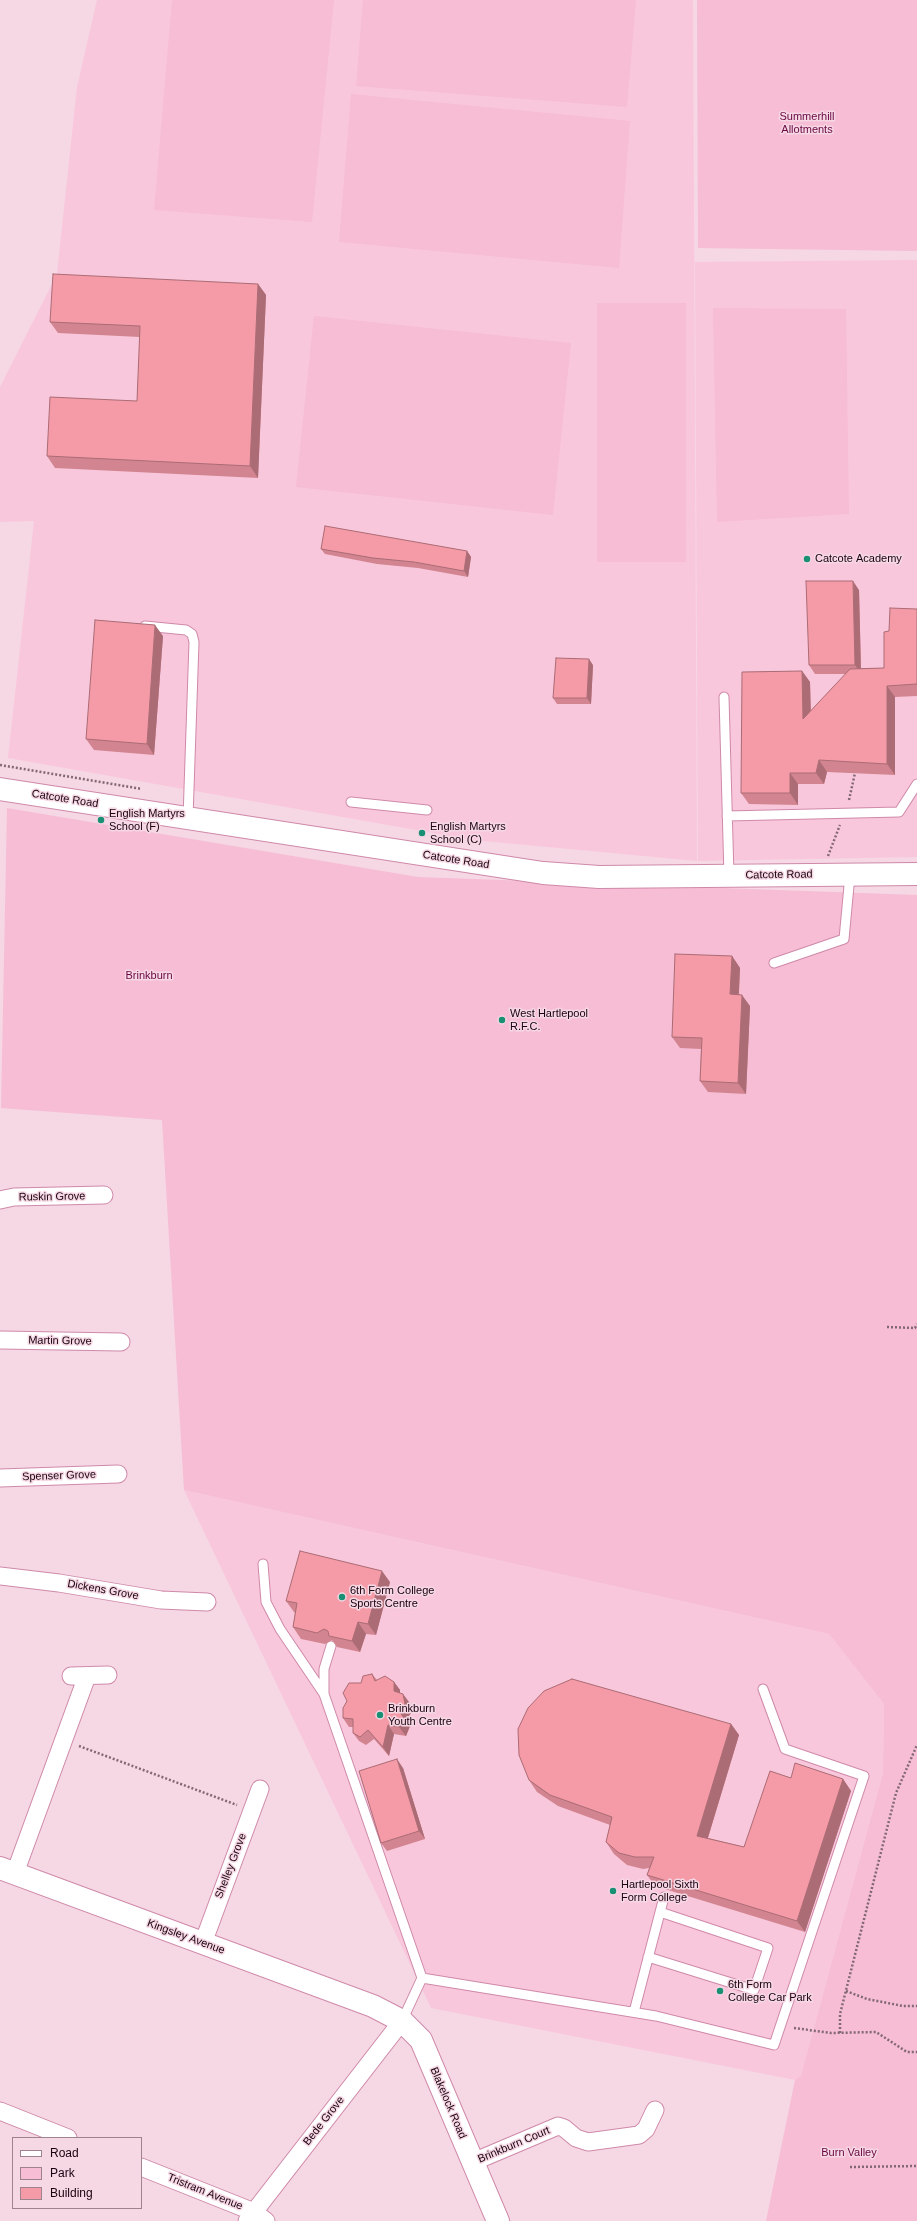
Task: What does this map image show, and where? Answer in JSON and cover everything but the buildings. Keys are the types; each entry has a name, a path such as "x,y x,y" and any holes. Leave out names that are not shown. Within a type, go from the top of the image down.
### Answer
{"street":[{"name":"Catcote Road","path":"0,789 543,873 599,877 917,874"},
{"name":"Ruskin Grove","path":"0,1200 14,1197 104,1195"},
{"name":"Martin Grove","path":"0,1340 121,1342"},
{"name":"Spenser Grove","path":"0,1478 118,1474"},
{"name":"Dickens Grove","path":"0,1576 59,1583 161,1600 207,1602"},
{"path":"7,1871 64,1741 79,1676 108,1675"},
{"name":"Shelley Grove","path":"202,1943 260,1789"},
{"name":"Kingsley Avenue","path":"7,1871 372,2006"},
{"name":"Blakelock Road","path":"372,2006 402,2021 421,2040 498,2221"},
{"name":"Bede Grove","path":"256,2218 402,2021"},
{"name":"Brinkburn Court","path":"473,2162 558,2126 564,2128 576,2138 588,2142 639,2135 646,2129 655,2110"},
{"path":"0,2111 65,2137"},
{"name":"Tristram Avenue","path":"142,2167 256,2218"}],"lane":[{"path":"138,625 180,628 186,630 193,637 188,818"},
{"path":"724,697 729,876"},
{"path":"727,816 899,812 916,788"},
{"path":"351,802 427,810"},
{"path":"774,963 844,939 850,875"},
{"path":"263,1564 266,1602 280,1629 324,1694 356,1775 422,1978 402,2021"},
{"path":"324,1694 324,1669 331,1646"},
{"path":"422,1978 656,2016 774,2045 864,1776 785,1749 763,1689"},
{"path":"634,2012 664,1897"},
{"path":"648,1957 754,1990 768,1948 660,1912"}],"path":[{"path":"0,766 150,791"},
{"path":"887,1327 916,1328 917,1324"},
{"path":"64,1741 252,1811"},
{"path":"840,2033 840,2014 896,1793 917,1745"},
{"path":"846,1991 867,1999 903,2006 917,2006"},
{"path":"780,2026 840,2033 876,2032 907,2052 917,2052"},
{"path":"850,2167 917,2166"}],"shaded area":[{"path":"97,0 693,0 697,861 473,840 8,758 34,521 0,522 0,387 57,274 77,87"},
{"name":"Catcote Academy","path":"917,260 917,857 698,861 695,262"},
{"name":"Hartlepool Sixth Form College","path":"184,1490 829,1634 884,1704 883,1773 801,2077 795,2080 431,2008"}],"green space":[{"path":"172,0 334,0 312,222 154,210"},
{"path":"363,0 636,0 627,107 356,86"},
{"name":"Summerhill Allotments","path":"697,0 917,0 917,251 698,248"},
{"path":"351,94 630,121 619,268 339,242"},
{"path":"597,303 686,303 686,562 597,562"},
{"path":"713,308 846,309 849,514 717,522"},
{"path":"314,316 571,343 553,515 296,487"},
{"path":"7,808 418,877 917,895 917,2221 766,2221 795,2080 801,2076 883,1773 884,1704 829,1634 184,1490 162,1120 1,1108"}],"place":[{"name":"Catcote Academy","path":"807,559"},
{"name":"English Martyrs School (F)","path":"101,820"},
{"name":"English Martyrs School (C)","path":"422,833"},
{"name":"West Hartlepool R.F.C.","path":"502,1020"},
{"name":"6th Form College Sports Centre","path":"342,1597"},
{"name":"Brinkburn Youth Centre","path":"380,1715"},
{"name":"Hartlepool Sixth Form College","path":"613,1891"},
{"name":"6th Form College Car Park","path":"720,1991"}],"park label":[{"name":"Brinkburn","path":"149,976"},
{"name":"Burn Valley","path":"849,2153"}]}
